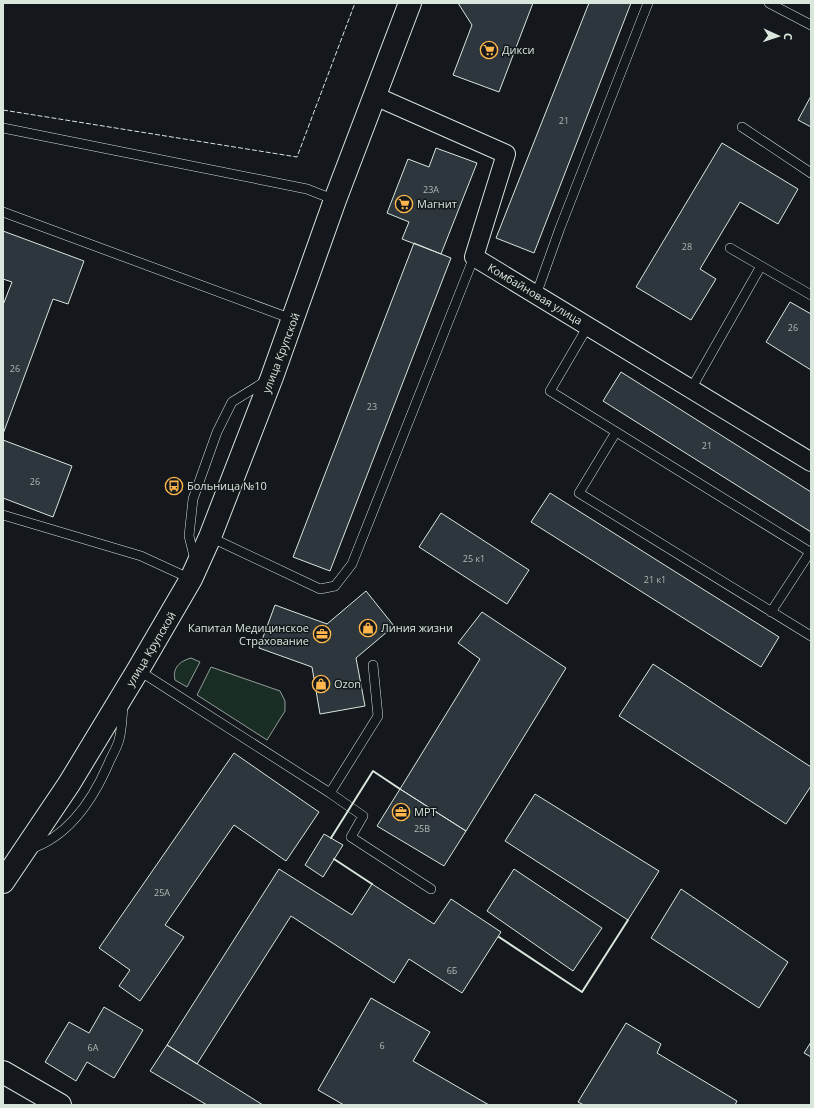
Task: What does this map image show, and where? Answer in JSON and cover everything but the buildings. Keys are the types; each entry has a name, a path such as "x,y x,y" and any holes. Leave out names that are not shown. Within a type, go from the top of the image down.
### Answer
{"street":[{"name":"улица Крупской","path":"3,882 69,784 126,691 194,573 210,537 294,320 336,200 410,3"},
{"path":"375,96 506,154 474,257"},
{"name":"Комбайновая улица","path":"474,257 811,462"},
{"path":"3,1072 48,1101"}],"lane":[{"path":"536,295 560,228 648,3"},
{"path":"769,3 811,25"},
{"path":"742,127 811,172"},
{"path":"3,128 307,189 336,200"},
{"path":"3,212 294,320"},
{"path":"730,248 811,295"},
{"path":"210,537 320,589 335,586 352,564 474,257"},
{"path":"691,389 761,266"},
{"path":"588,326 550,391 810,552 771,612"},
{"path":"3,516 194,573 189,536 193,499 217,432 232,402 272,377"},
{"path":"616,432 579,493 811,636"},
{"path":"330,793 378,716 373,665"},
{"path":"138,670 330,793 363,816 351,837 431,889"}],"green space":[{"path":"191,658 200,662 187,687 175,680 174,676 180,663"},
{"path":"211,667 280,691 285,701 285,711 267,740 197,695"}],"fence":[{"path":"3,110 297,157 355,3"}],"wall":[{"path":"331,838 373,771 400,789"},
{"path":"334,859 372,884"},
{"path":"499,937 582,992 628,920"}],"place":[{"name":"Дикси","path":"489,50"},
{"name":"Магнит","path":"404,204"},
{"name":"Больница №10","path":"174,486"},
{"name":"Линия жизни","path":"368,628"},
{"name":"Капитал Медицинское Страхование","path":"322,634"},
{"name":"Ozon","path":"321,684"},
{"name":"МРТ","path":"401,812"}]}
